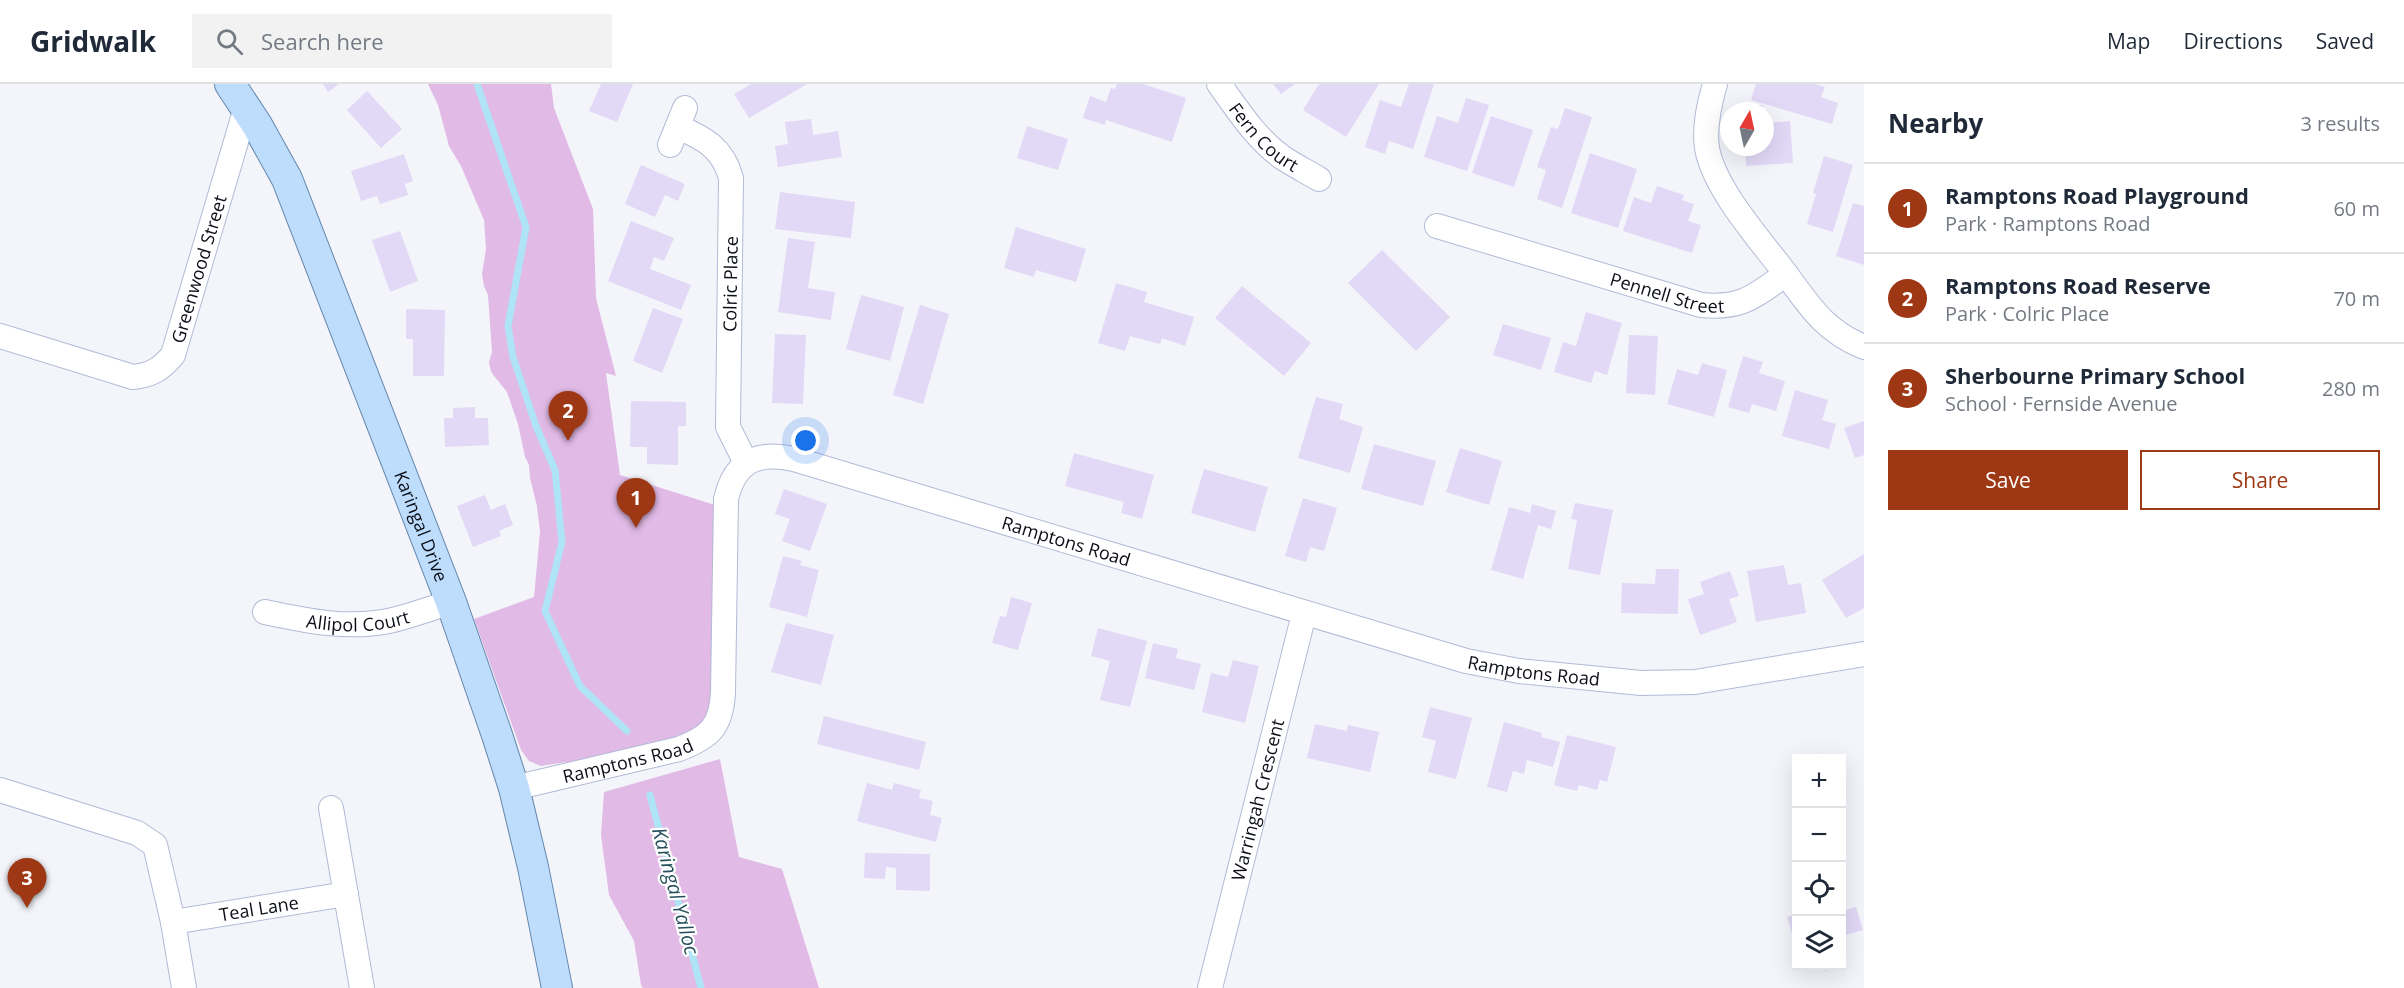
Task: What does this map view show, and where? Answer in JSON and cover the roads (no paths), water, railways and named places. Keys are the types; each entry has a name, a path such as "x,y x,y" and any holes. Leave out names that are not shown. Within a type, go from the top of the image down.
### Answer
{"main road":[{"name":"Karingal Drive","path":"238,96 287,179 451,602 514,788 533,867 557,988"}],"street":[{"name":"Fern Court","path":"1219,84 1254,131 1268,145 1282,157 1319,178"},
{"path":"1715,84 1706,128 1707,149 1714,170 1727,195 1817,316 1845,339 1864,347"},
{"name":"Greenwood Street","path":"0,336 133,376 148,375 161,369 173,356 238,96"},
{"name":"Colric Place","path":"678,127 699,136 716,147 728,165 731,178 728,427 746,463"},
{"name":"Pennell Street","path":"1437,226 1701,306 1724,308 1747,301 1786,274"},
{"name":"Ramptons Road","path":"514,788 679,749 705,737 713,728 719,718 723,693 726,499 734,477 746,463 768,456 794,459 1304,614 1491,667 1641,683 1695,682 1864,654"},
{"name":"Allipol Court","path":"264,612 323,623 357,624 392,620 451,602"},
{"name":"Warringah Crescent","path":"1210,988 1304,614"},
{"path":"0,790 137,833 155,846 173,922 184,988"},
{"path":"331,808 362,988"},
{"name":"Teal Lane","path":"173,922 346,894"}],"waterway":[{"name":"Karingal Yalloc","path":"477,84 526,227 508,326 513,357 536,426 555,470 562,542 545,611 580,686 627,731"},
{"name":"Karingal Yalloc","path":"650,795 701,988"}],"place":[{"name":"Ramptons Road Reserve","path":"568,441"},
{"name":"Ramptons Road Playground","path":"636,528"},
{"name":"Sherbourne Primary School","path":"27,908"}]}
